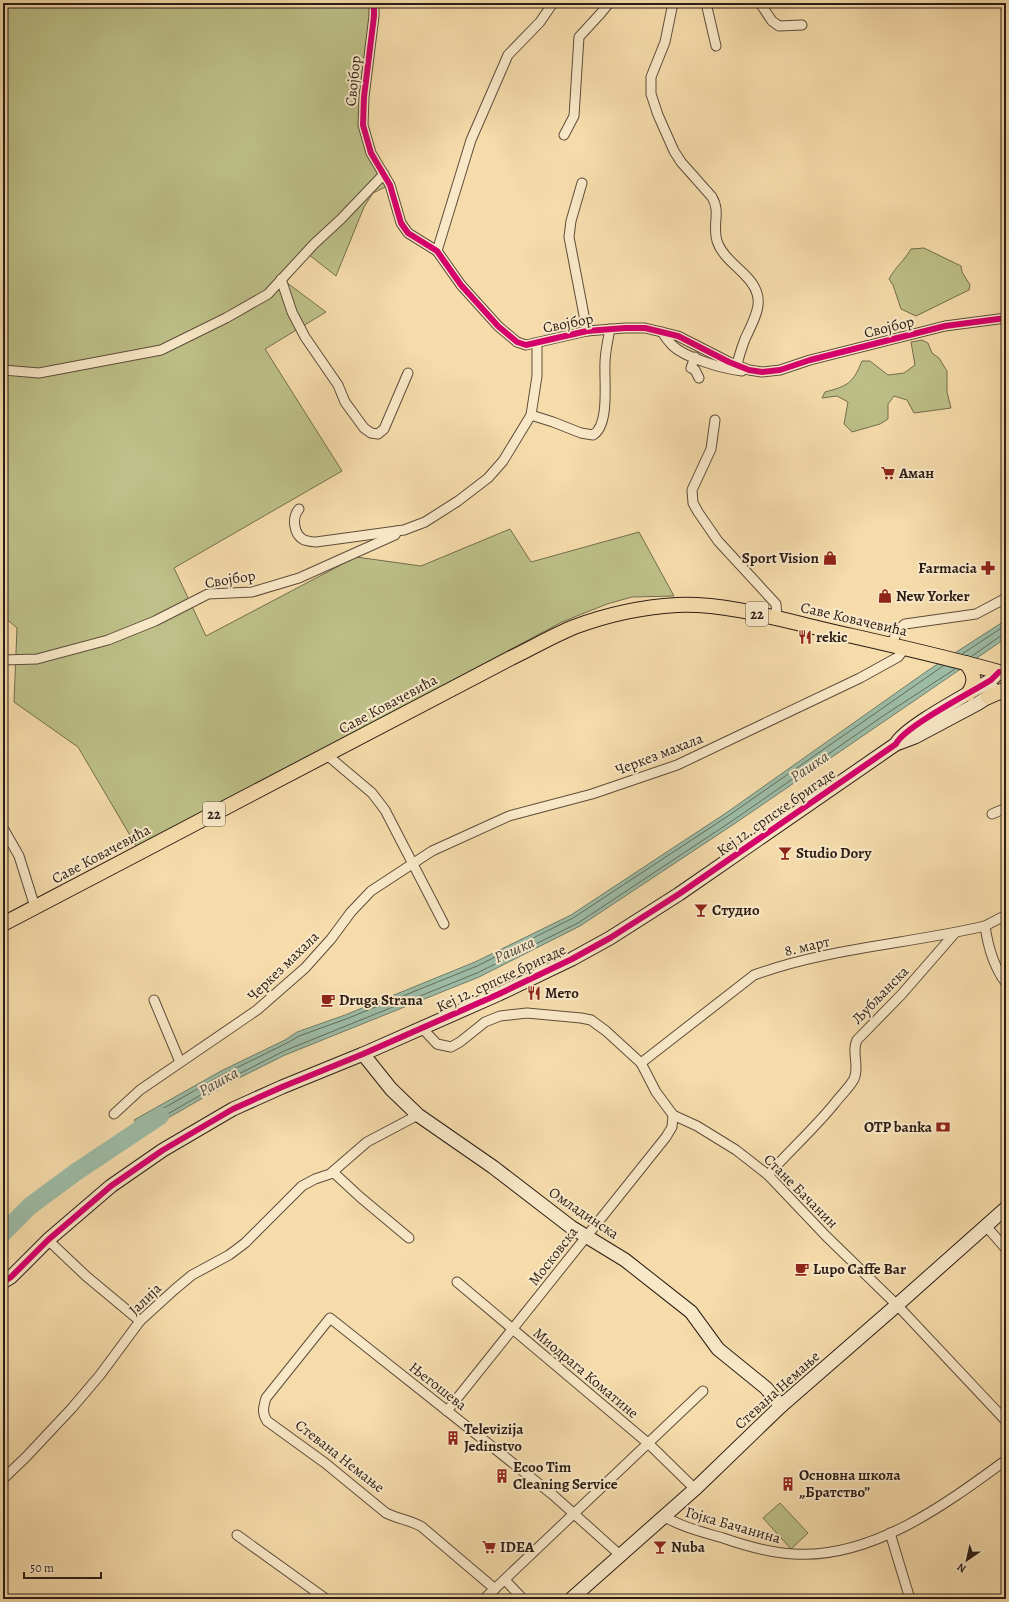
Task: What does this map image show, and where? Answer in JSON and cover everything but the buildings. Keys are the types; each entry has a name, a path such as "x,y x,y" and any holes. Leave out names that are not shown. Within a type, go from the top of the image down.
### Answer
{"main road":[{"name":"Саве Ковачевића","path":"3,924 553,637 589,622 623,613 677,605 724,608 777,618 966,663"},
{"name":"22","path":"966,663 1002,673"},
{"path":"966,663 973,674 971,688"},
{"path":"988,697 1006,689"}],"street":[{"name":"Својбор","path":"374,3 374,16 364,97 363,125 371,153 384,174 392,193 401,223 408,232 437,251 461,285 509,336 521,344 526,345 537,343 587,331 635,327 678,336 749,370 756,372 771,372 945,326 1006,318"},
{"path":"437,251 471,140 508,56 540,22 553,3"},
{"path":"564,135 574,116 579,37 608,3"},
{"path":"673,3 665,42 651,77 651,94 658,115 674,151 716,203 717,215 715,232 720,248 733,264 752,281 758,294 759,309 742,347 736,365"},
{"path":"706,3 716,46"},
{"path":"760,3 772,21 779,26 802,25"},
{"path":"3,370 39,373 161,350 226,318 268,294 314,244 341,219 384,174"},
{"name":"Својбор","path":"582,183 571,221 569,237 587,331"},
{"path":"281,279 292,312 305,337 338,385 345,402 360,423 371,434 378,434 384,429 408,373"},
{"name":"Својбор","path":"531,415 580,433 593,435 598,432 603,418 606,392 605,363 610,329"},
{"name":"Својбор","path":"662,332 674,347 695,357 733,370 742,372 749,370"},
{"name":"Својбор","path":"299,509 296,512 294,521 299,536 304,540 316,542 337,541 397,531 425,522 480,485 503,461 531,415 537,376 537,343"},
{"path":"695,357 691,368 695,370 699,378"},
{"name":"Саве Ковачевића","path":"715,420 711,449 692,490 693,503 718,541 776,604 777,618"},
{"name":"Својбор","path":"3,660 37,659 108,640 155,621 208,594 252,592 299,578 395,535 397,531"},
{"path":"890,645 898,630 905,624 976,614 1006,598"},
{"name":"Черкез махала","path":"114,1114 140,1090 257,1010 305,968 331,939 351,912 372,891 432,851 509,816 592,794 677,765 860,678 898,657 906,648"},
{"path":"988,697 1002,673"},
{"name":"Кеј 12. српске бригаде","path":"896,744 899,738 971,688 992,680 1002,673"},
{"name":"Кеј 12. српске бригаде","path":"3,1282 11,1277 48,1240 111,1186 169,1146 233,1109 363,1054 572,960 661,906 896,744 903,743 915,737 988,697"},
{"path":"327,755 372,793 381,804 444,924"},
{"path":"992,814 1006,808"},
{"path":"3,828 19,856 35,907"},
{"name":"8. март","path":"641,1063 754,975 772,968 818,956 955,933 985,926 1006,915"},
{"path":"985,926 993,960 1006,983"},
{"name":"Љубљанска","path":"768,1175 793,1147 813,1130 848,1087 856,1073 854,1048 857,1040 901,995 955,933"},
{"path":"154,1000 180,1062"},
{"name":"Кеј 12. српске бригаде","path":"422,1028 437,1044 451,1047 492,1018 519,1013 559,1015"},
{"name":"Стане Бачанин","path":"559,1015 591,1020 606,1031 641,1063 656,1092 674,1115 697,1126 729,1146 768,1175 826,1236 897,1305 1006,1421"},
{"name":"Омладинска","path":"363,1054 391,1089 418,1115 493,1167 572,1227 625,1260 692,1312 718,1349 766,1388 781,1406"},
{"name":"Јалија","path":"3,1479 72,1408 100,1375 140,1321 186,1280 229,1255 245,1243 302,1186 333,1172 367,1142 418,1115"},
{"name":"Московска","path":"448,1411 669,1132 673,1123 674,1115"},
{"path":"333,1172 360,1198 409,1238"},
{"name":"Стевана Немање","path":"571,1599 695,1489 781,1406 1006,1208"},
{"path":"986,1226 1006,1248"},
{"path":"48,1240 86,1276 140,1321"},
{"name":"Миодрага Коматине","path":"457,1282 649,1444 695,1489"},
{"name":"Стевана Немање","path":"330,1318 266,1398 262,1408 263,1415 267,1421 325,1463 386,1513 394,1517 413,1522 422,1527 495,1589"},
{"name":"Његошева","path":"330,1318 553,1494 620,1555"},
{"path":"484,1599 573,1513 649,1444 703,1391"},
{"name":"Гојка Бачанина","path":"663,1516 679,1524 771,1552 813,1554 835,1551 856,1546 890,1533 940,1507 1006,1460"},
{"path":"890,1533 908,1595"},
{"path":"237,1535 326,1599"},
{"path":"505,1580 522,1599"}],"green space":[{"path":"3,3 374,3 363,125 390,185 373,193 364,207 336,276 308,254 286,282 326,312 265,349 342,471 174,568 206,636 356,557 421,566 510,529 531,562 639,532 674,596 632,597 607,604 562,622 138,849 78,747 14,702 17,628 3,616"},
{"path":"924,248 961,266 962,272 970,285 969,290 916,316 901,309 893,285 889,279 911,249"},
{"path":"922,340 928,343 932,353 939,358 947,371 947,392 951,408 914,413 907,400 894,396 888,404 888,419 880,424 852,432 844,424 848,402 837,396 822,398 825,392 839,388 849,382 856,374 862,361 870,361 888,375 904,373 915,365 911,342"},
{"path":"780,1503 808,1533 791,1549 763,1518"}],"water":[{"path":"1006,620 1006,638 734,824 580,926 479,977 285,1055 227,1084 142,1133 134,1120 221,1071 285,1040 297,1032 345,1015 475,962 571,915 726,813 927,671"}],"waterway":[{"name":"Рашка","path":"3,1233 30,1206 76,1172 160,1116"}],"cycle path":[{"path":"374,3 374,16 364,97 363,125 371,153 390,185 401,223 408,233 437,251 461,285 498,326 517,342 526,345 587,331 645,328 678,336 729,362 749,370 762,372 780,370 810,360 945,326 1006,318"},
{"path":"3,1282 11,1277 48,1240 111,1186 163,1150 233,1109 499,994 572,959 610,938 679,894 896,744 902,737 925,719 991,680 999,672"}],"place":[{"name":"Аман","path":"888,473"},
{"name":"Sport Vision","path":"830,558"},
{"name":"Farmacia","path":"988,568"},
{"name":"New Yorker","path":"885,596"},
{"name":"rekic","path":"805,637"},
{"name":"Studio Dory","path":"785,853"},
{"name":"Студио","path":"701,910"},
{"name":"Мето","path":"534,993"},
{"name":"Druga Strana","path":"328,1000"},
{"name":"OTP banka","path":"943,1127"},
{"name":"Lupo Caffe Bar","path":"802,1269"},
{"name":"Televizija Jedinstvo","path":"453,1438"},
{"name":"Ecoo Tim Cleaning Service","path":"502,1476"},
{"name":"Основна школа „Братство”","path":"788,1484"},
{"name":"IDEA","path":"489,1547"},
{"name":"Nuba","path":"660,1547"}]}
